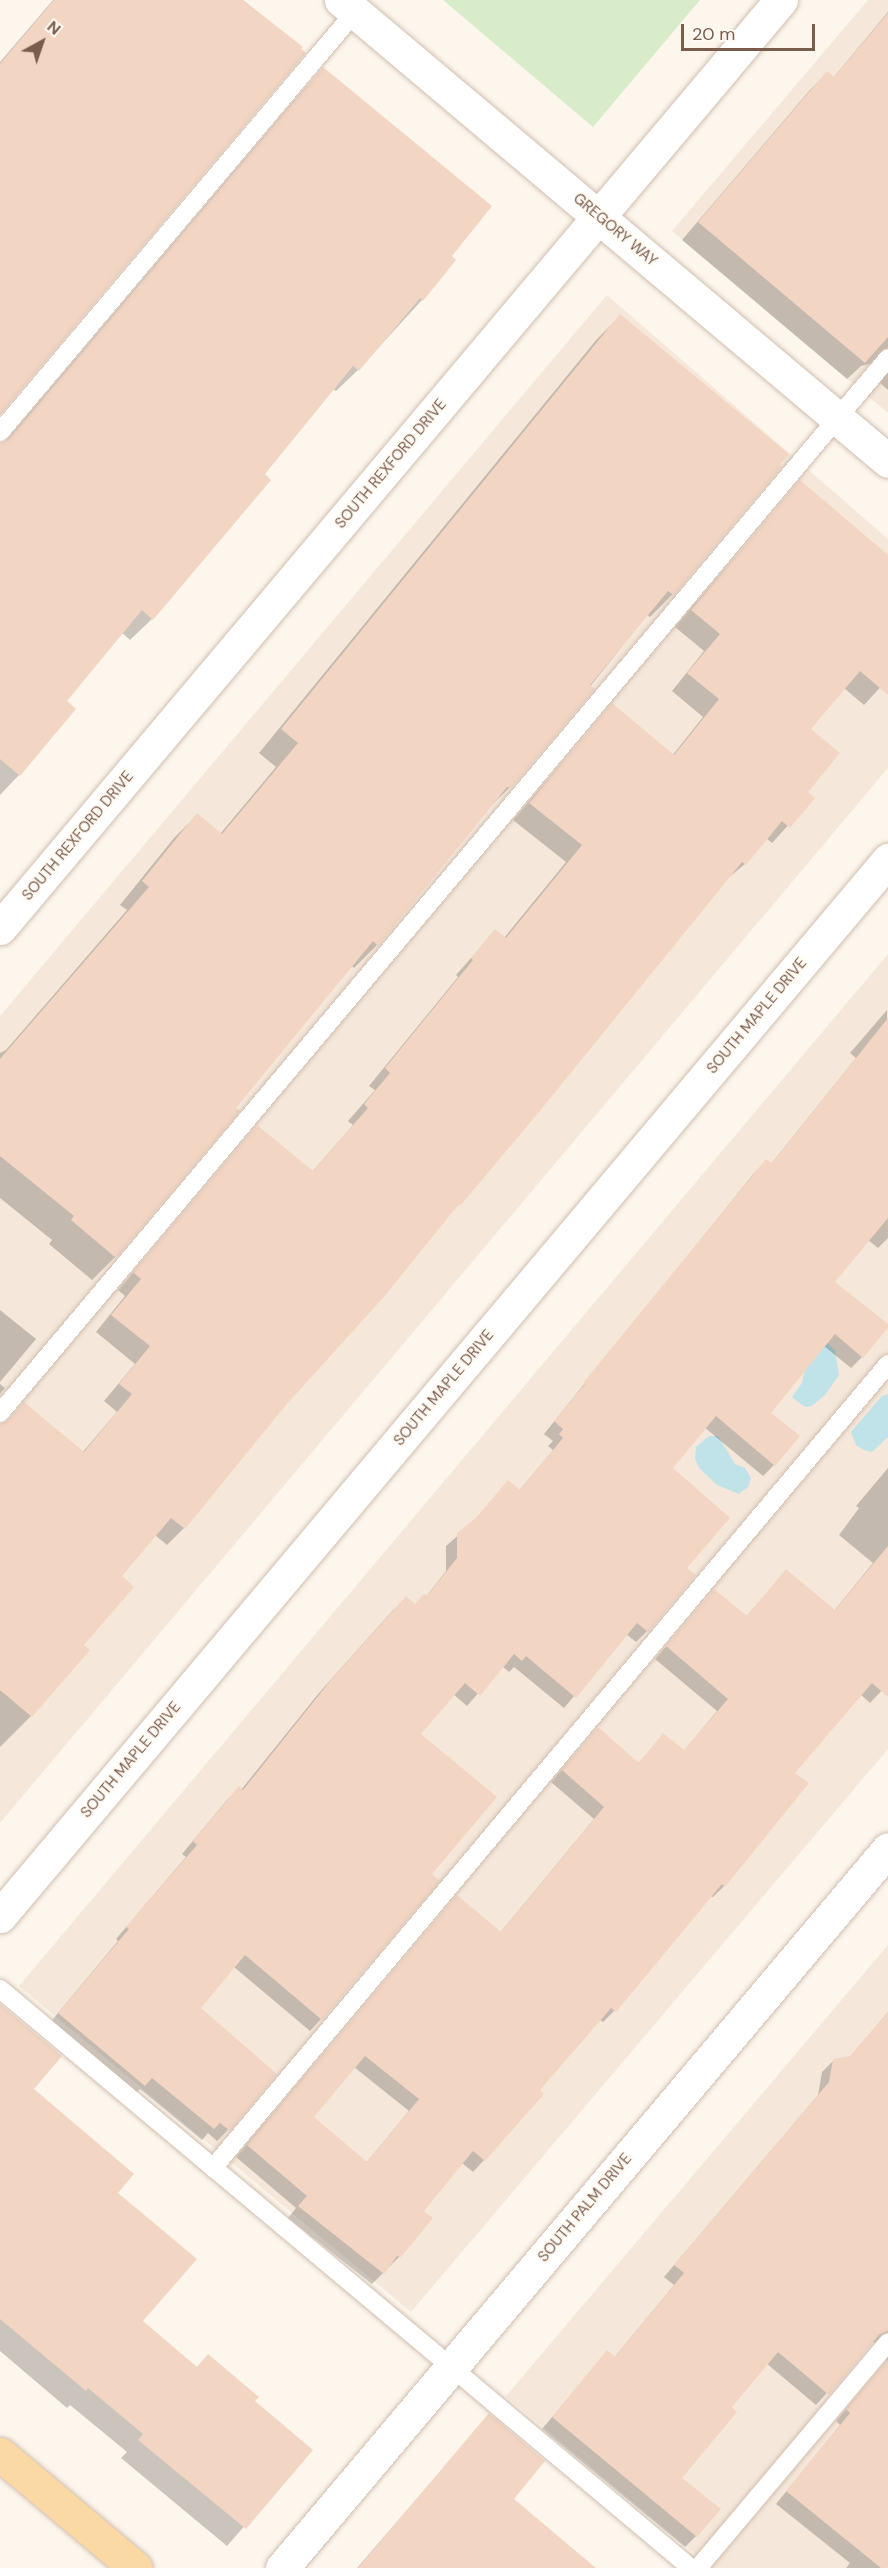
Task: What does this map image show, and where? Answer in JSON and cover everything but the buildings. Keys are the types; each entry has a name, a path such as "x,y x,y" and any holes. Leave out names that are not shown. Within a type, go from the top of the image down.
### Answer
{"main road":[{"path":"0,2454 136,2568"}],"street":[{"name":"SOUTH REXFORD DRIVE","path":"0,928 781,0"},
{"name":"GREGORY WAY","path":"348,6 888,461"},
{"name":"SOUTH MAPLE DRIVE","path":"0,1916 888,861"},
{"name":"SOUTH PALM DRIVE","path":"282,2568 888,1849"}],"lane":[{"path":"0,432 348,6"},
{"path":"0,1413 888,358"},
{"path":"213,2168 888,1364"},
{"path":"0,1989 691,2568"},
{"path":"698,2568 888,2342"}],"shaded area":[{"path":"868,0 888,0 888,413 672,231"},
{"path":"607,295 888,539 888,768 0,1823 0,1016"},
{"path":"888,954 888,1749 411,2312 19,1986"},
{"path":"888,1945 888,2568 712,2568 506,2396"}],"green space":[{"path":"443,0 700,0 593,127"}],"water":[{"path":"824,1339 835,1351 839,1375 825,1395 812,1406 805,1407 792,1397 802,1383 806,1363"},
{"path":"888,1394 888,1437 872,1452 864,1450 856,1445 851,1432 882,1396"},
{"path":"709,1436 718,1436 735,1464 745,1468 751,1478 748,1487 739,1494 717,1485 699,1468 695,1459 696,1447"}]}
